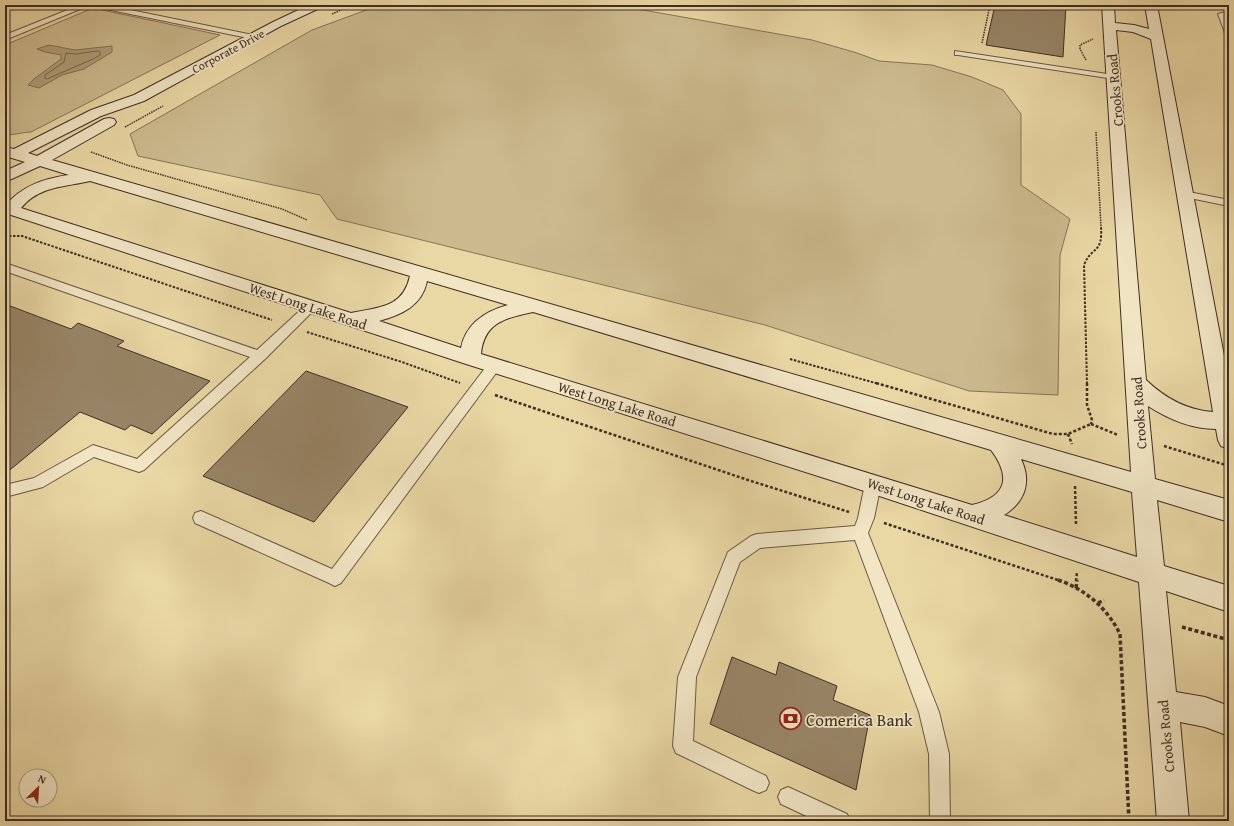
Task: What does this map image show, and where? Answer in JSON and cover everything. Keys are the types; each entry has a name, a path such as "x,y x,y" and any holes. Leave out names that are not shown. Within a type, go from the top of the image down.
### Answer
{"main road":[{"name":"Corporate Drive","path":"10,153 96,113 139,98 318,5"},
{"name":"Crooks Road","path":"1108,5 1144,486 1173,821"},
{"path":"1151,5 1227,430"},
{"path":"1109,26 1130,27 1157,37"},
{"name":"Corporate Drive","path":"5,177 39,161 118,118 139,98"},
{"path":"10,153 93,176 1229,511"},
{"path":"8,209 24,196 44,185 75,178 93,176"},
{"name":"West Long Lake Road","path":"8,209 494,366 873,484 1229,598"},
{"path":"350,320 372,317 391,311 403,305 417,288 420,273"},
{"path":"470,358 474,337 480,328 489,320 500,314 515,309 535,306"},
{"path":"1137,384 1146,394 1173,411 1227,430"},
{"path":"970,516 991,510 1006,500 1014,489 1016,478 1013,465 1007,453 998,442"},
{"path":"1163,706 1181,706 1202,711 1229,722"}],"lane":[{"path":"5,38 86,5"},
{"path":"96,5 254,37"},
{"path":"1229,13 1222,14 1229,33"},
{"path":"958,53 1114,77"},
{"path":"1184,194 1229,203"},
{"path":"5,267 260,356"},
{"path":"5,491 38,483 93,451 139,466 260,356 311,307"},
{"path":"201,518 335,578 494,366"},
{"path":"873,484 866,518 860,533 930,712 938,754 940,821"},
{"path":"759,783 683,746 687,677 734,557 757,541 860,533"},
{"path":"788,797 840,821"}],"path":[{"path":"981,48 990,5"},
{"path":"1086,64 1086,57 1080,49 1080,45 1093,39"},
{"path":"1091,424 1092,420 1087,405 1084,266 1086,260 1101,245 1102,240 1096,130"},
{"path":"86,149 96,155 114,161 282,209 310,222"},
{"path":"5,236 22,236 272,320"},
{"path":"306,331 467,385"},
{"path":"785,358 1053,434 1068,434 1091,424"},
{"path":"489,392 748,480 846,511"},
{"path":"1091,424 1103,430"},
{"path":"1068,434 1073,445"},
{"path":"1163,446 1229,466"},
{"path":"1075,480 1076,531"},
{"path":"881,522 1064,582 1076,588 1098,603 1115,621 1120,634 1129,821"},
{"path":"1076,588 1077,581"},
{"path":"1098,603 1104,600"},
{"path":"1182,627 1229,640"}],"shaded area":[{"path":"380,5 615,5 812,40 879,61 932,65 972,77 1003,90 1021,114 1021,185 1070,219 1060,255 1058,395 969,391 765,325 337,219 320,195 138,156 130,134 312,30"},
{"path":"93,8 220,35 31,132 11,135 5,134 5,45"}],"water":[{"path":"49,45 75,50 112,46 112,52 84,69 62,75 39,88 28,85 61,59 61,55 37,49"}],"building":[{"path":"995,5 1066,5 1063,57 986,45"},
{"path":"5,304 71,329 78,323 124,341 117,346 210,381 152,434 131,425 125,430 80,412 5,474"},
{"path":"306,371 408,407 314,522 203,476"},
{"name":"Comerica Bank","path":"732,657 776,675 779,662 837,686 833,700 870,715 856,790 710,724"}],"place":[{"name":"Comerica Bank","path":"790,719"}]}
